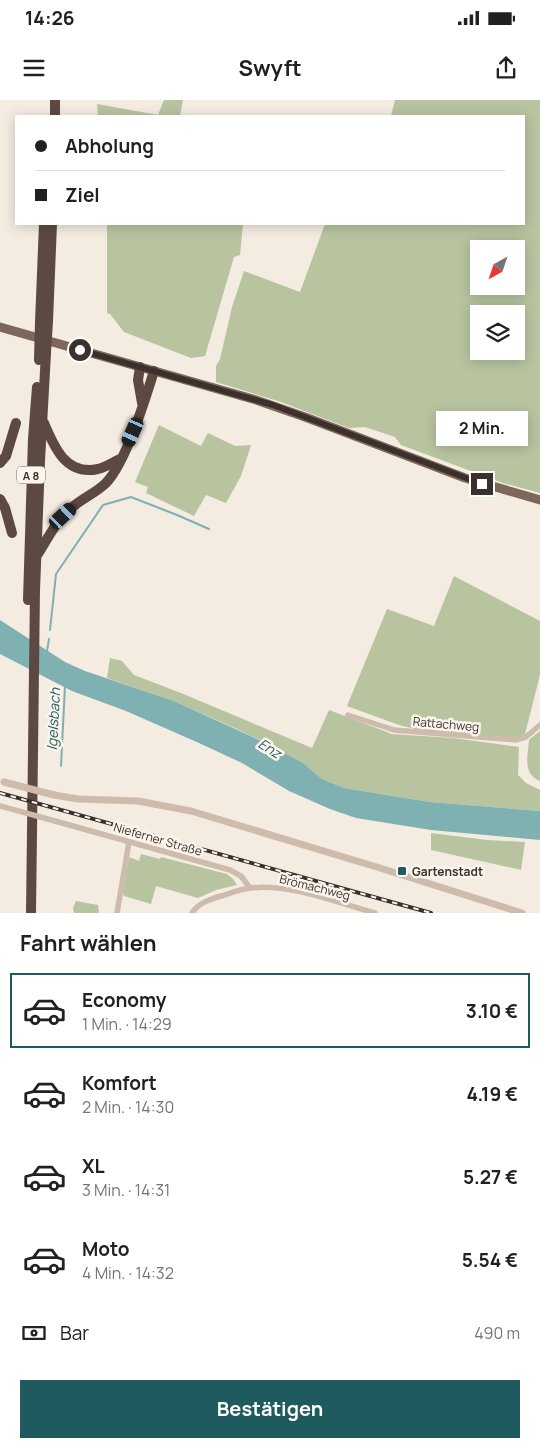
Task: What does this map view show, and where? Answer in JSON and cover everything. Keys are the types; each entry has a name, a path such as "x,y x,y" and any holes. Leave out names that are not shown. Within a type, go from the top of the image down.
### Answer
{"highway":[{"path":"49,100 49,115"},
{"path":"55,115 56,100"},
{"name":"A 8","path":"32,590 37,554 42,418 44,225"},
{"name":"A 8","path":"44,321 52,225"},
{"name":"A 8","path":"25,913 32,590 33,439 43,356"},
{"path":"136,366 142,406"},
{"path":"37,554 63,516 75,504 105,483 114,473 142,406 154,371"},
{"path":"42,418 58,452 74,468 86,470 99,469 120,459"},
{"path":"0,463 6,456 16,423"},
{"path":"0,499 5,508 12,533"},
{"name":"A 8","path":"30,685 31,913"}],"main road":[{"path":"0,327 264,402 465,478 540,500"}],"street":[{"name":"Rattachweg","path":"348,715 394,730 516,740 526,737 540,725"},
{"path":"2,781 54,795 78,799 127,800 165,805 212,817 522,913"},
{"name":"Nieferner Straße","path":"0,806 230,870 241,876 250,888"},
{"path":"118,913 130,842"},
{"name":"Brömachweg","path":"192,913 198,906 213,899 250,888 273,887 291,890 375,913"}],"green space":[{"path":"164,100 183,100 180,115 158,115"},
{"path":"395,100 540,100 540,493 503,483 401,445 395,437 365,427 349,428 281,402 216,382 216,366 220,359 232,307 244,271 300,292 325,225 525,225 525,115 391,115"},
{"path":"97,104 158,115 98,115"},
{"path":"107,225 243,225 240,255 234,257 205,356 191,358 124,332 110,314 107,313"},
{"path":"159,425 201,446 208,433 235,446 251,445 241,476 226,503 206,495 194,516 146,493 148,487 135,482"},
{"path":"454,576 540,621 540,675 524,738 431,733 399,725 347,706 387,609 434,626"},
{"path":"110,658 122,661 134,675 312,748 329,710 392,734 453,738 519,747 518,775 526,783 540,790 540,811 430,802 344,788 322,779 303,763 239,730 174,701 107,678"},
{"path":"540,731 540,781 534,778 528,769 527,758 529,740"},
{"path":"431,833 487,840 525,842 521,870 431,850"},
{"path":"141,854 160,859 161,857 227,874 237,885 216,890 198,898 156,886 151,904 124,896 123,892 129,857 139,861"},
{"path":"76,901 98,905 99,913 74,913 73,908"}],"water":[{"name":"Enz","path":"0,620 65,662 85,671 174,701 270,745 303,763 322,779 344,788 430,802 540,811 540,840 431,830 356,818 330,809 289,791 242,763 126,711 72,691 0,654"}],"waterway":[{"path":"50,630 56,574 103,505 131,497 209,529"},
{"path":"47,651 49,639"},
{"name":"Igelsbach","path":"61,766 65,686"}],"railway":[{"path":"0,793 431,913"}],"place":[{"name":"Gartenstadt","path":"402,871"}],"route":[{"path":"80,350 273,405 482,484"}]}
